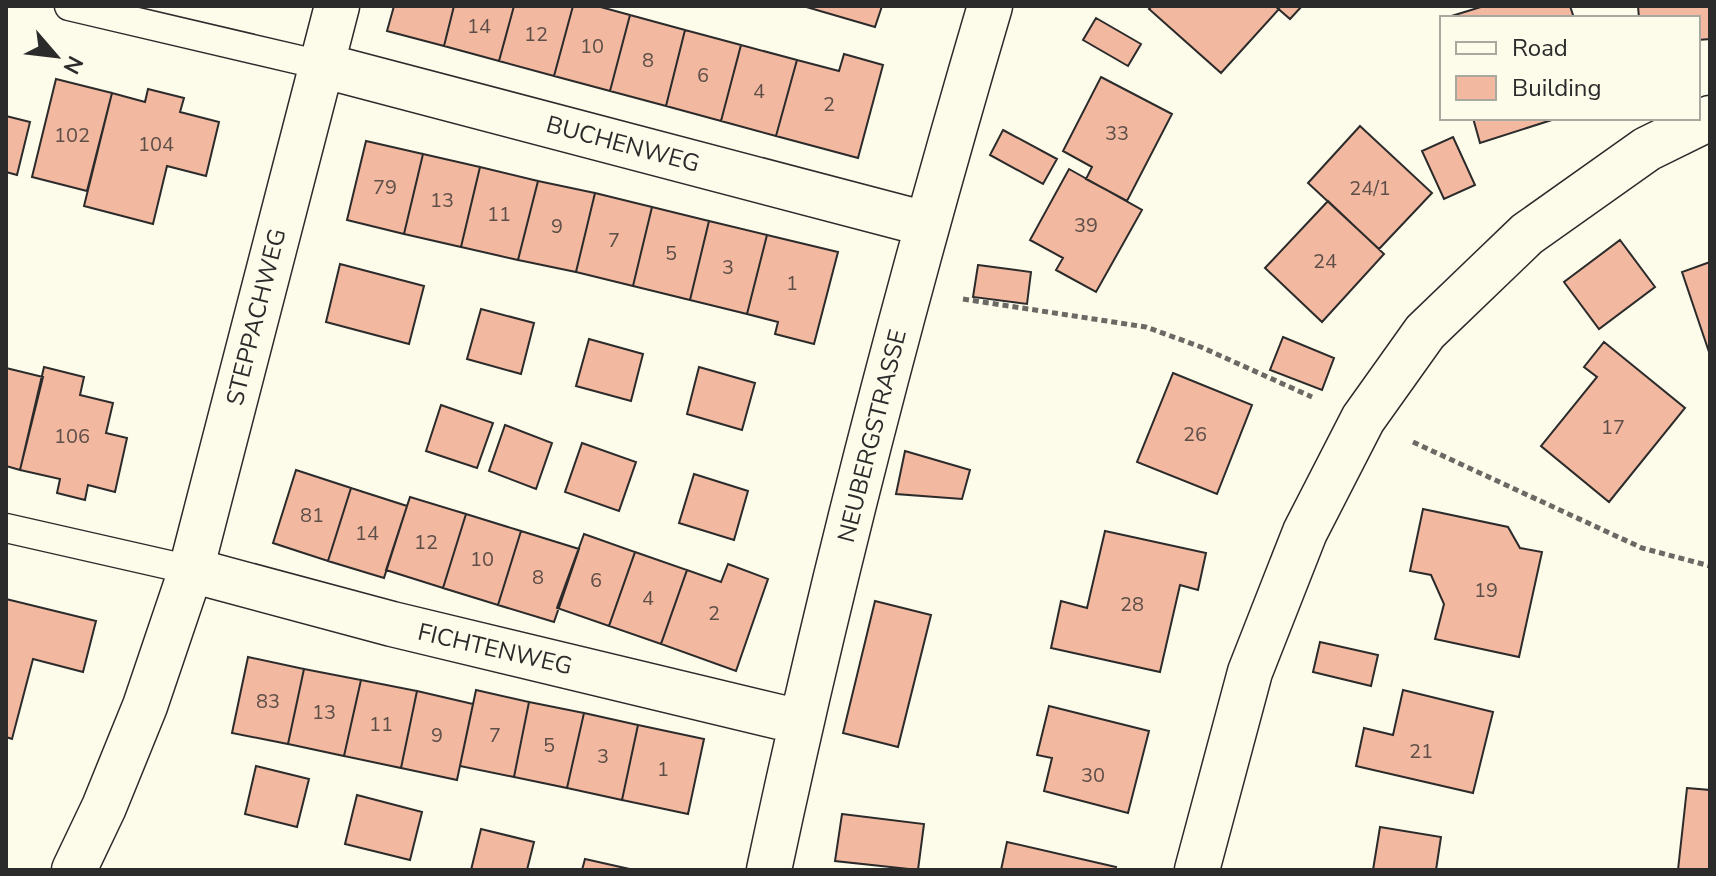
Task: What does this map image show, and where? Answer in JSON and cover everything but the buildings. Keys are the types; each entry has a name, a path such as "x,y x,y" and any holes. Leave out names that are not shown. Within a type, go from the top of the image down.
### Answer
{"street":[{"name":"STEPPACHWEG","path":"74,870 104,807 145,706 191,570 337,6"},
{"name":"NEUBERGSTRASSE","path":"769,870 800,722 926,224 990,6"},
{"name":"BUCHENWEG","path":"321,65 926,224"},
{"path":"1197,870 1250,672 1305,532 1363,419 1425,332 1527,234 1647,149 1710,118"},
{"name":"FICHTENWEG","path":"191,570 407,628 800,722"}],"lane":[{"path":"69,6 321,65"},
{"path":"6,528 191,570"}]}
